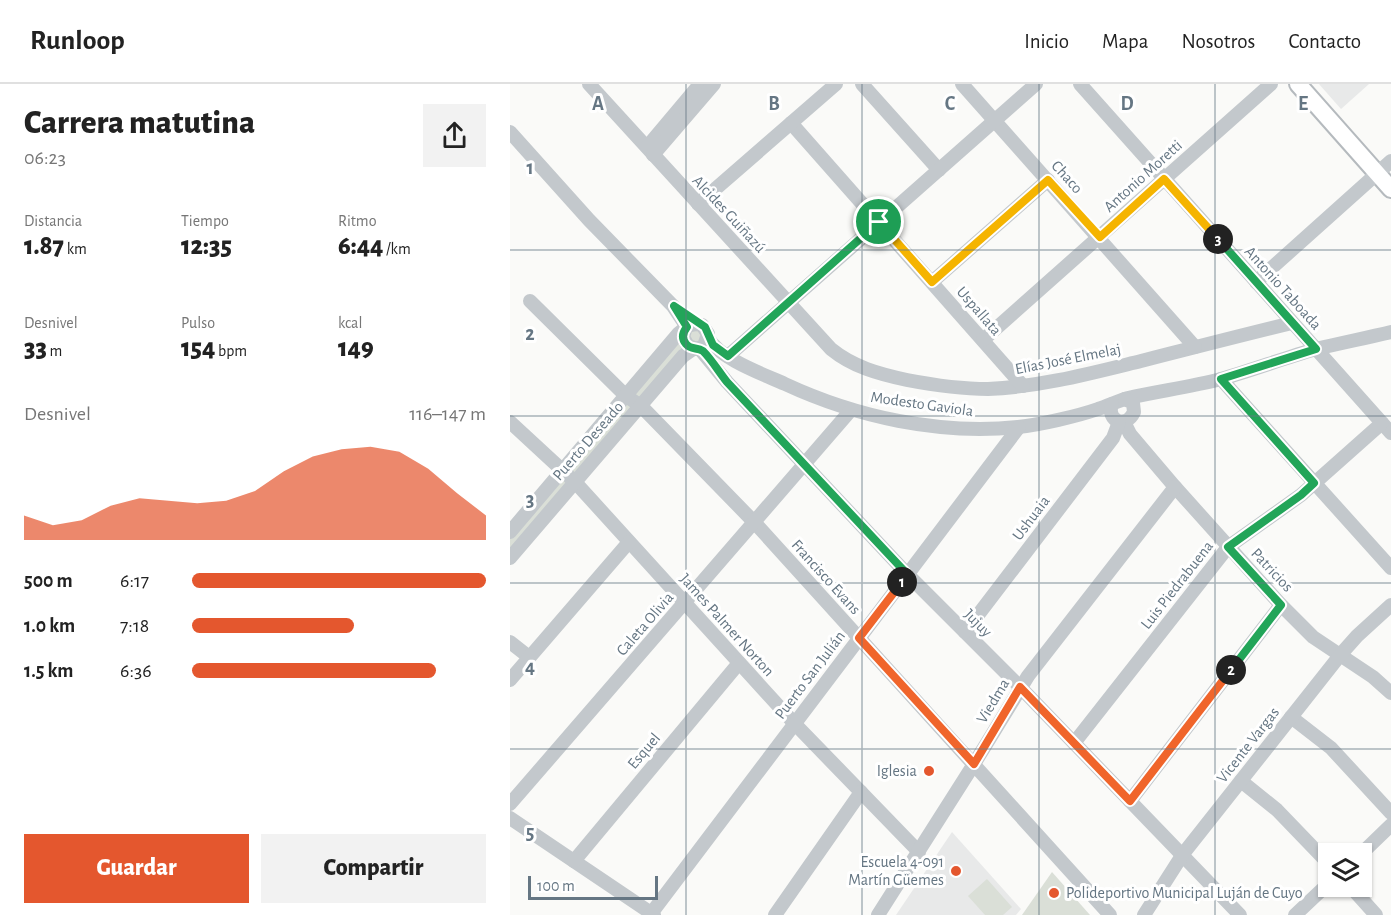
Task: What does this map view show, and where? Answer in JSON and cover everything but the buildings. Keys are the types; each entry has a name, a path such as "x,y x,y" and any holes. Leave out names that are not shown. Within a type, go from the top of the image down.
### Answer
{"main road":[{"path":"1298,84 1391,189"}],"street":[{"name":"Alcides Guiñazú","path":"589,84 788,303 831,349 849,363"},
{"path":"650,151 694,90 714,84"},
{"path":"698,204 836,84"},
{"path":"862,84 939,170"},
{"name":"Chaco","path":"962,84 1100,237 1195,347"},
{"path":"724,353 788,303 1036,84"},
{"name":"Antonio Taboada","path":"1080,84 1387,428"},
{"name":"Antonio Moretti","path":"983,340 1271,84"},
{"name":"Uspallata","path":"791,123 1023,386"},
{"name":"Jujuy","path":"510,132 589,220 674,306 701,341 727,382 908,575 1020,687 1240,915"},
{"path":"1256,282 1391,161"},
{"path":"932,282 1048,180"},
{"name":"Francisco Evans","path":"531,301 626,396 641,406 755,523 1110,915"},
{"name":"Jujuy","path":"674,306 686,327 684,342 701,341"},
{"name":"Elías José Elmelaj","path":"849,363 895,378 938,385 988,389 1023,386 1100,371 1292,323"},
{"path":"686,327 696,324 701,341"},
{"name":"Puerto Deseado","path":"510,533 686,327"},
{"path":"1120,415 1168,392 1221,379 1316,349 1391,332"},
{"name":"Puerto Deseado","path":"510,558 683,356 701,341"},
{"name":"Modesto Gaviola","path":"701,341 798,390 851,410 892,420 982,428 1019,427 1095,410 1120,415"},
{"path":"1221,379 1391,568"},
{"name":"Patricios","path":"1168,392 1125,399 1132,403 1120,415 1130,434 1228,547 1313,637 1341,654 1391,693"},
{"name":"Caleta Olivia","path":"510,804 851,410"},
{"name":"Ushuaia","path":"965,632 1113,438 1120,415"},
{"name":"James Palmer Norton","path":"510,422 574,482 794,723 919,852"},
{"name":"Puerto San Julián","path":"652,914 1019,427"},
{"name":"Luis Piedrabuena","path":"1074,743 1228,547 1301,495 1387,428"},
{"name":"Viedma","path":"878,915 1020,687 1175,487"},
{"path":"510,533 521,545"},
{"path":"510,680 629,542"},
{"path":"1130,801 1281,605"},
{"name":"Vicente Vargas","path":"1144,915 1183,854 1341,654 1391,605"},
{"path":"510,642 529,657"},
{"name":"Esquel","path":"574,861 739,663"},
{"path":"1291,717 1330,748 1391,813"},
{"path":"1241,781 1277,810 1318,853"},
{"path":"776,915 861,792"},
{"path":"510,818 652,914"},
{"path":"1372,843 1391,825"},
{"path":"1295,915 1318,893"},
{"path":"1360,897 1376,915"}],"shaded area":[{"path":"1319,84 1369,84 1341,109"},
{"path":"705,327 697,349 510,558 510,532 678,334"},
{"name":"Escuela 4-091 Martín Güemes","path":"952,832 1021,909 1016,915 896,915"},
{"name":"Polideportivo Municipal Luján de Cuyo","path":"1052,872 1090,915 1022,915"},
{"path":"987,879 1012,907 1003,915 985,915 968,896"}],"place":[{"name":"Iglesia","path":"929,771"},
{"name":"Escuela 4-091 Martín Güemes","path":"956,871"},
{"name":"Polideportivo Municipal Luján de Cuyo","path":"1054,893"}],"route":[{"path":"1164,179 1316,349 1221,379 1314,483 1301,495 1228,547 1281,605 1130,801 1020,687 974,764 859,638 908,575 727,382 705,353 699,348 693,349 684,342 684,331 687,327 674,306 705,327 713,345 728,356 879,222 932,282 1048,180 1100,237 1164,179"}]}
